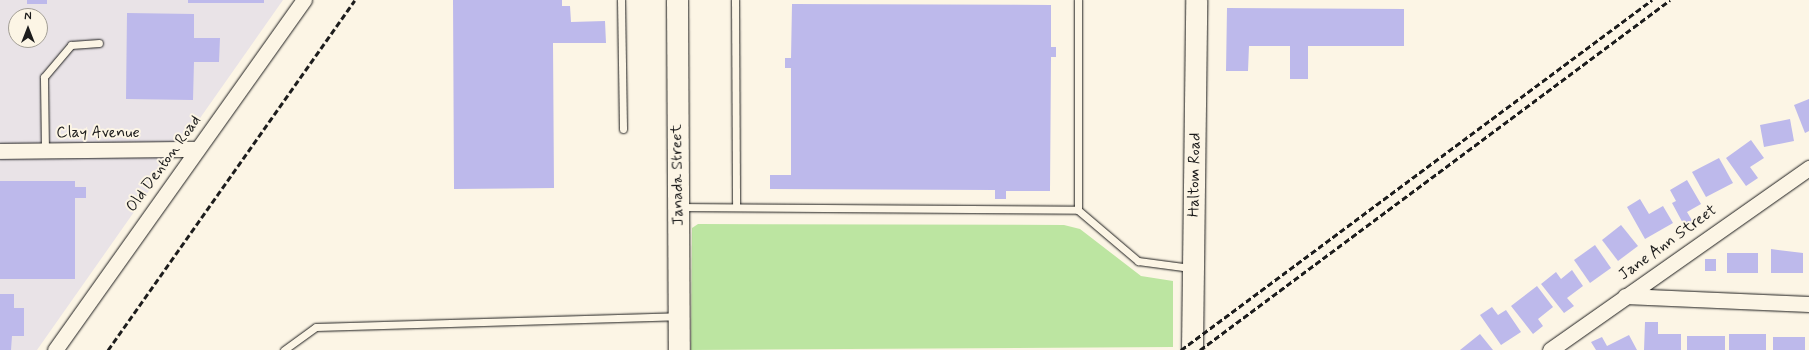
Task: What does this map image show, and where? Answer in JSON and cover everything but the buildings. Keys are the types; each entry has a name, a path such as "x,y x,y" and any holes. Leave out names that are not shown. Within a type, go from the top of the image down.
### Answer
{"street":[{"name":"Old Denton Road","path":"55,350 304,0"},
{"name":"Janada Street","path":"677,0 679,350"},
{"name":"Haltom Road","path":"1192,350 1196,0"},
{"name":"Clay Avenue","path":"0,151 197,150"},
{"name":"Jane Ann Street","path":"1550,350 1809,168"},
{"path":"1625,296 1809,304"}],"lane":[{"path":"621,0 623,129"},
{"path":"735,0 736,207"},
{"path":"1078,0 1078,210"},
{"path":"45,151 44,77 71,45 99,43"},
{"path":"679,207 1078,210 1138,261 1193,268"},
{"path":"284,350 316,327 679,316"}],"shaded area":[{"path":"0,0 283,0 37,350 0,350"}],"green space":[{"path":"698,224 1064,225 1080,229 1141,276 1173,281 1173,347 691,350 692,228"}],"railway":[{"path":"108,350 355,0"},
{"path":"1181,350 1652,0"},
{"path":"1200,350 1670,0"}]}
